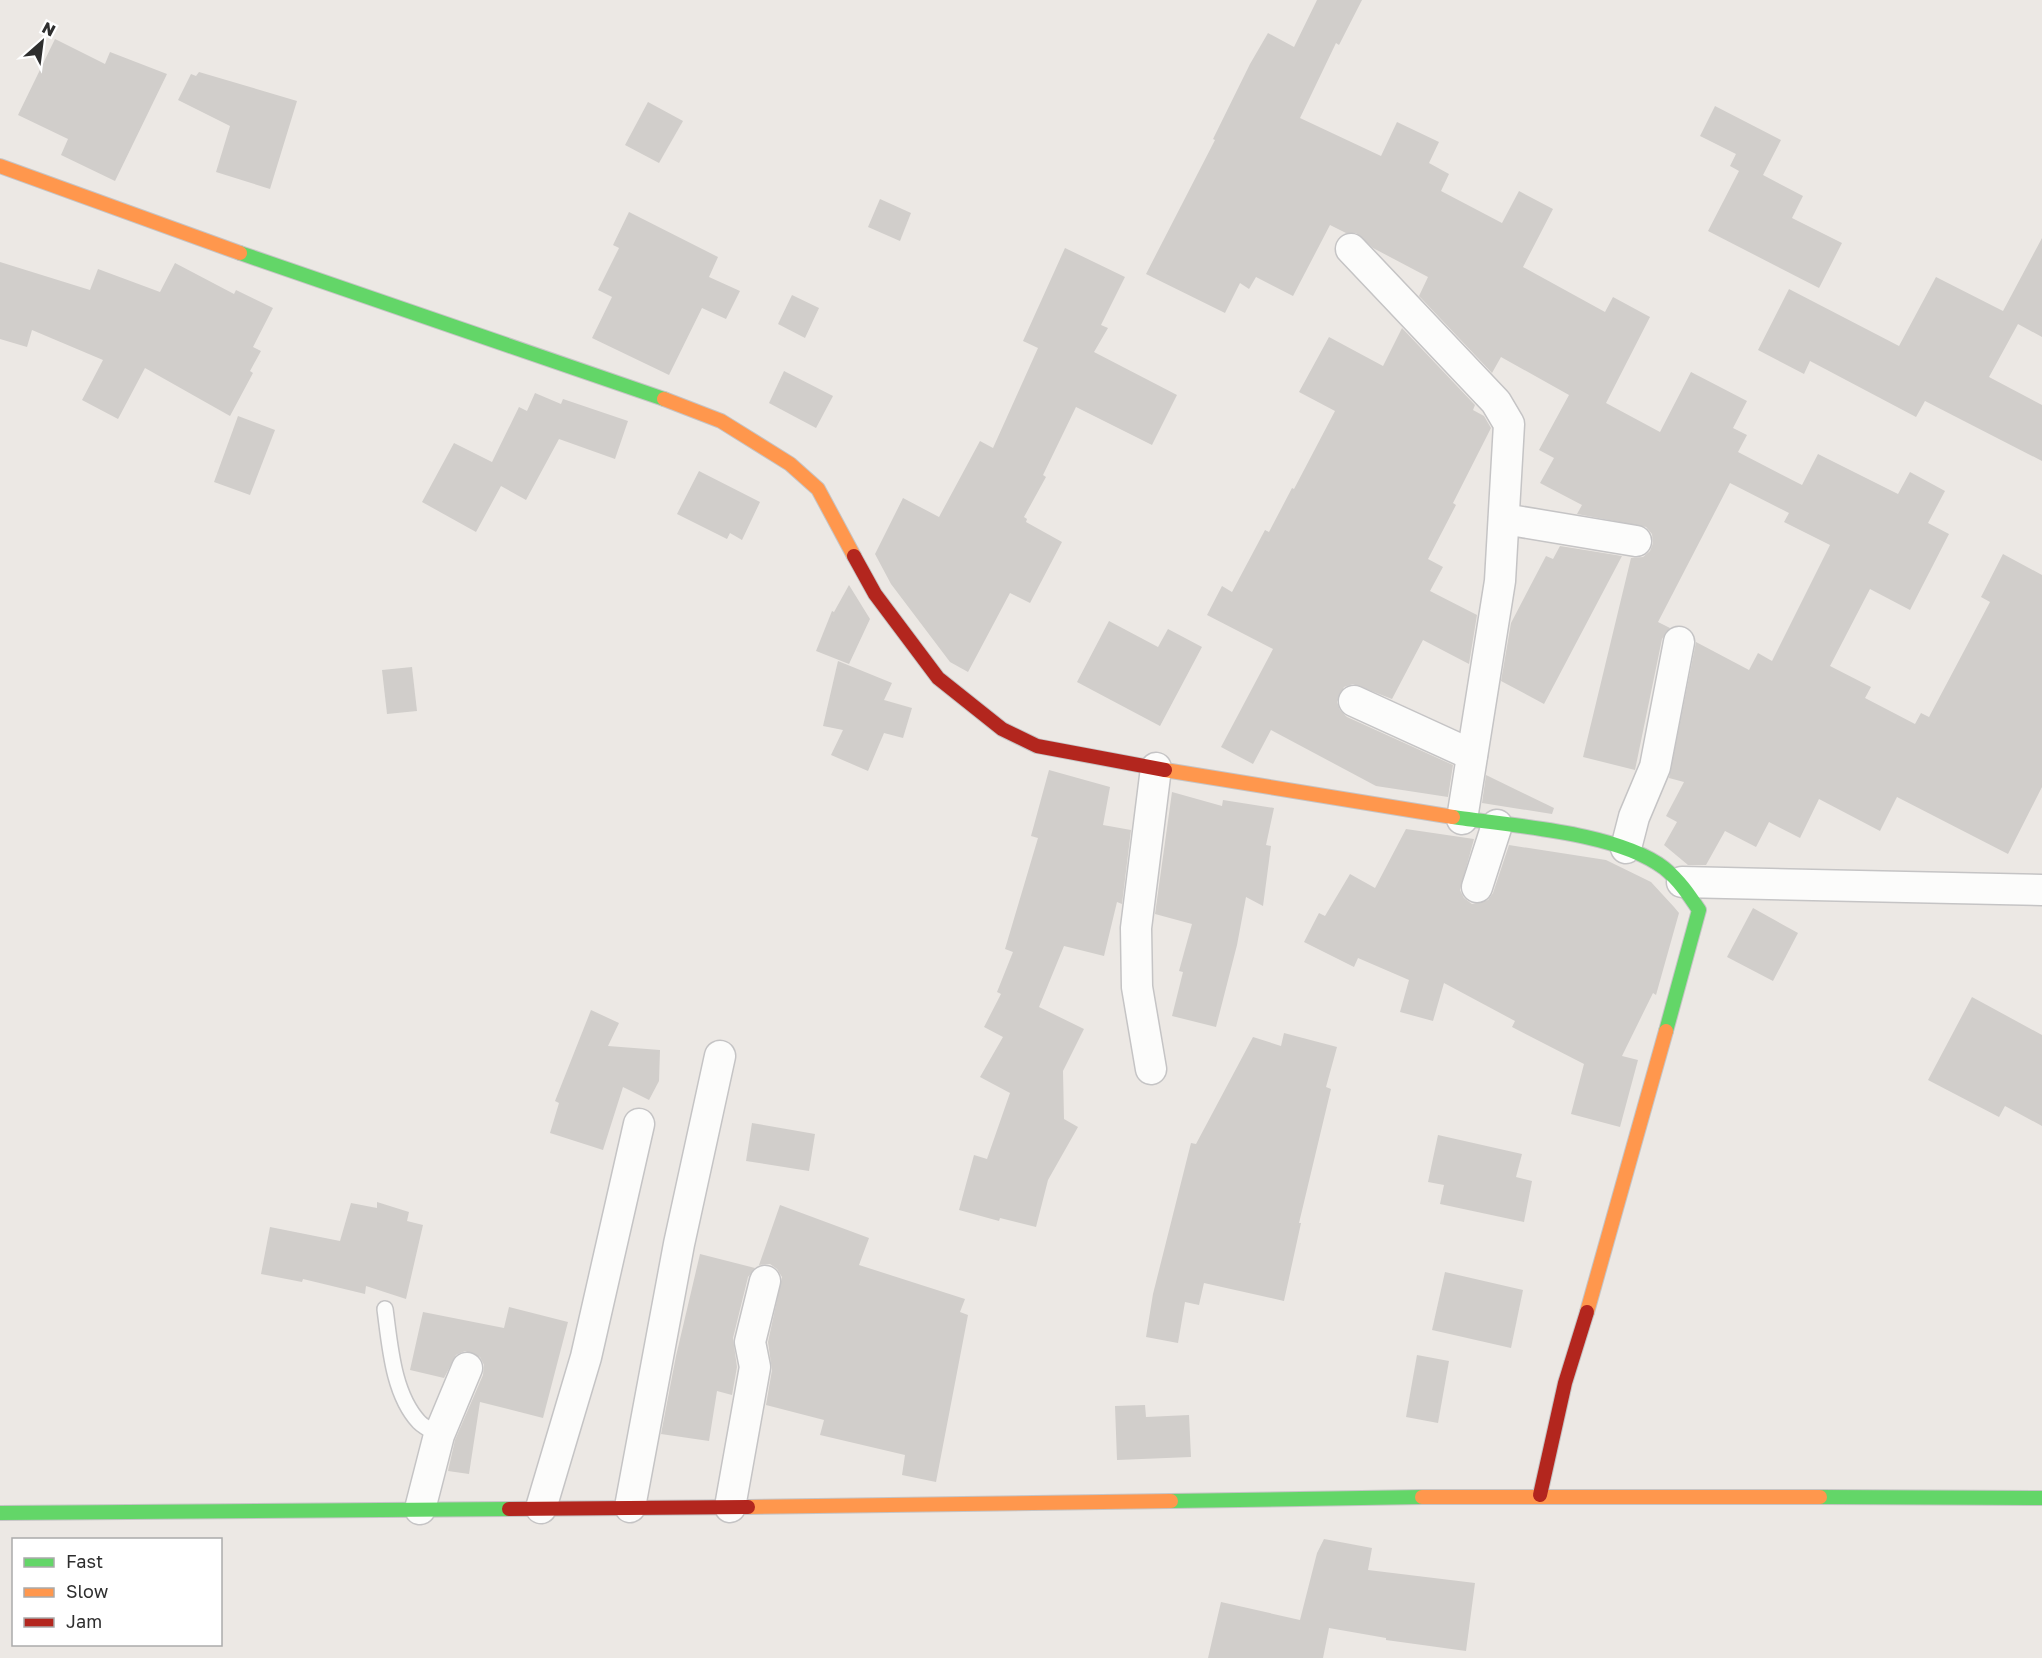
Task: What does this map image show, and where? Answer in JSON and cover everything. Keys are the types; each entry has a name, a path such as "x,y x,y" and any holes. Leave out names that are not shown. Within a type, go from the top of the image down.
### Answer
{"street":[{"path":"0,166 343,290 616,381 721,421 790,464 818,489 875,594 938,678 1002,729 1037,746 1156,768 1611,842 1654,860 1682,882 1699,910 1605,1254 1565,1383 1540,1495"},
{"path":"1351,249 1496,402 1509,424 1500,582 1462,819"},
{"path":"1504,519 1636,541"},
{"path":"1626,848 1634,817 1655,766 1679,642"},
{"path":"1354,701 1472,755"},
{"path":"1151,1069 1137,987 1136,928 1156,768"},
{"path":"1478,887 1497,825"},
{"path":"1682,882 2042,890"},
{"path":"630,1507 679,1244 720,1056"},
{"path":"541,1508 586,1357 639,1124"},
{"path":"730,1507 755,1367 750,1342 765,1281"},
{"path":"420,1509 439,1434 467,1368"},
{"path":"0,1514 730,1507 1540,1495 2042,1498"}],"lane":[{"path":"385,1310 393,1362 406,1405 420,1424 439,1434"}],"building":[{"path":"1317,0 1362,0 1339,45 1336,43 1300,118 1381,156 1397,122 1439,142 1429,163 1449,174 1441,191 1502,223 1519,191 1553,209 1523,267 1605,312 1613,297 1650,317 1606,403 1660,432 1691,372 1747,401 1733,428 1747,435 1738,452 1802,485 1818,454 1898,494 1910,472 1945,491 1928,523 1949,534 1910,610 1870,589 1830,666 1871,687 1865,698 1915,724 1921,713 1929,717 1990,602 1981,597 2003,554 2042,575 2042,787 2008,854 1897,797 1880,831 1819,799 1800,838 1769,822 1756,847 1725,831 1706,865 1688,865 1664,845 1677,822 1666,816 1684,782 1669,778 1696,642 1749,670 1758,653 1772,661 1830,545 1784,522 1789,513 1730,483 1658,622 1670,628 1662,639 1635,770 1583,757 1631,558 1643,557 1650,551 1653,543 1652,534 1646,527 1577,514 1582,505 1540,483 1554,458 1539,450 1569,395 1501,357 1492,373 1419,296 1428,277 1373,248 1356,233 1346,233 1330,225 1293,296 1256,277 1249,289 1240,283 1225,313 1146,274 1215,140 1213,139 1250,64 1268,33 1294,47"},
{"path":"55,39 105,64 110,52 167,74 115,181 61,155 68,139 18,115"},
{"path":"199,72 297,101 270,189 216,172 230,126 178,100 191,74 196,76"},
{"path":"648,102 683,121 659,163 625,145"},
{"path":"1715,106 1781,140 1763,175 1803,196 1792,218 1842,243 1819,288 1708,231 1739,171 1730,166 1736,154 1700,136"},
{"path":"880,199 911,213 900,241 868,227"},
{"path":"629,212 718,257 709,277 740,291 726,319 702,308 669,375 592,338 612,297 598,290 619,248 613,245"},
{"path":"2042,238 2042,337 2018,324 1989,377 2042,405 2042,461 1925,401 1916,417 1810,361 1804,374 1758,350 1789,289 1899,346 1936,277 2003,311"},
{"path":"1065,248 1125,277 1101,325 1108,328 1094,352 1177,395 1152,445 1076,407 1043,475 1046,477 1024,517 1027,519 1026,522 1062,542 1030,603 1010,593 968,672 950,662 891,584 875,554 903,498 939,517 980,441 993,448 1038,348 1023,341"},
{"path":"0,262 90,290 98,269 160,292 175,263 234,294 236,290 273,308 253,347 261,351 250,371 253,373 230,416 145,368 118,419 82,400 103,360 32,330 27,347 0,339"},
{"path":"792,295 819,308 805,338 778,324"},
{"path":"1402,328 1475,405 1473,410 1484,416 1491,428 1453,503 1456,505 1428,559 1443,567 1430,591 1477,615 1469,664 1423,640 1392,699 1353,684 1344,687 1337,702 1340,710 1347,717 1453,765 1448,797 1376,786 1271,730 1253,764 1221,747 1273,649 1207,615 1222,586 1232,592 1265,530 1269,532 1292,488 1294,489 1335,411 1299,392 1329,337 1383,366"},
{"path":"784,371 833,396 816,428 769,403"},
{"path":"535,393 561,404 563,399 628,421 615,459 559,439 526,500 501,486 476,532 422,502 454,443 492,462 519,407 527,411"},
{"path":"238,416 275,430 250,495 214,482"},
{"path":"699,471 760,502 742,540 730,533 727,539 677,514"},
{"path":"1560,546 1622,556 1544,704 1501,681 1511,623 1546,556 1553,559"},
{"path":"849,585 870,619 849,664 816,651 832,611 834,612"},
{"path":"1109,621 1158,647 1168,629 1202,647 1160,726 1077,682"},
{"path":"838,661 892,683 884,700 912,708 903,738 884,733 868,771 831,755 843,730 823,726"},
{"path":"412,667 417,711 387,714 382,670"},
{"path":"1049,770 1110,787 1103,825 1131,830 1122,904 1117,902 1104,956 1064,946 1039,1007 1084,1029 1063,1071 1064,1119 1078,1127 1048,1180 1036,1227 1000,1218 999,1221 959,1210 974,1155 987,1159 1010,1093 980,1077 1003,1037 984,1027 1001,994 997,992 1013,952 1005,949 1038,838 1031,836"},
{"path":"1486,775 1554,808 1552,814 1482,803"},
{"path":"1172,792 1222,806 1223,800 1274,808 1266,845 1271,846 1263,906 1246,897 1237,945 1216,1027 1172,1016 1183,972 1179,971 1192,924 1155,914"},
{"path":"1406,829 1474,839 1460,890 1464,898 1472,904 1488,900 1493,893 1509,845 1606,860 1651,882 1679,913 1656,995 1653,993 1622,1056 1638,1060 1620,1127 1571,1114 1584,1064 1512,1027 1515,1021 1444,983 1433,1021 1400,1012 1409,980 1358,958 1354,967 1304,942 1319,913 1325,916 1350,874 1375,888"},
{"path":"1753,908 1798,933 1773,981 1727,957"},
{"path":"1972,997 2042,1035 2042,1126 2005,1106 1999,1117 1928,1080"},
{"path":"591,1010 619,1023 608,1046 660,1050 659,1081 649,1100 623,1087 603,1150 550,1133 559,1103 555,1101"},
{"path":"1284,1033 1337,1047 1326,1087 1331,1089 1299,1223 1301,1223 1284,1301 1204,1283 1199,1305 1185,1302 1178,1343 1146,1337 1153,1294 1191,1143 1196,1144 1253,1037 1281,1046"},
{"path":"752,1123 815,1134 809,1171 746,1161"},
{"path":"1438,1135 1522,1154 1516,1177 1532,1181 1524,1222 1440,1204 1444,1185 1428,1182"},
{"path":"377,1202 409,1212 407,1221 423,1225 406,1299 366,1286 365,1294 303,1279 302,1282 261,1274 270,1227 340,1241 351,1203 377,1208"},
{"path":"780,1205 869,1238 859,1265 965,1299 960,1312 968,1315 936,1482 902,1475 905,1455 820,1435 824,1420 766,1405 772,1370 768,1342 782,1277 770,1264 759,1265"},
{"path":"700,1254 755,1268 748,1277 733,1338 737,1367 732,1395 717,1391 709,1441 661,1434 676,1356"},
{"path":"1445,1272 1523,1290 1511,1348 1432,1330"},
{"path":"509,1307 568,1322 543,1418 480,1402 469,1474 448,1471 455,1440 483,1375 484,1365 480,1357 465,1351 456,1355 444,1378 410,1370 423,1312 504,1328"},
{"path":"1417,1355 1449,1361 1438,1423 1406,1417"},
{"path":"1145,1405 1146,1417 1189,1415 1191,1457 1117,1460 1115,1406"},
{"path":"1324,1539 1372,1548 1368,1570 1475,1583 1466,1651 1386,1640 1386,1638 1329,1628 1323,1658 1208,1658 1221,1602 1300,1620 1317,1553"}],"traffic: fast":[{"path":"240,253 664,399"},
{"path":"1453,817 1592,838 1644,856 1664,868 1674,878 1699,910 1666,1031"},
{"path":"1171,1501 1422,1497"},
{"path":"1820,1497 2042,1498"},
{"path":"0,1513 509,1509"}],"traffic: slow":[{"path":"0,166 240,253"},
{"path":"664,399 721,421 790,464 818,489 854,556"},
{"path":"1165,770 1453,817"},
{"path":"1587,1312 1666,1031"},
{"path":"1422,1497 1820,1497"},
{"path":"748,1507 1171,1501"}],"traffic: jam":[{"path":"854,556 875,594 938,678 1002,729 1037,746 1165,770"},
{"path":"1540,1495 1565,1383 1587,1312"},
{"path":"509,1509 748,1507"}]}
